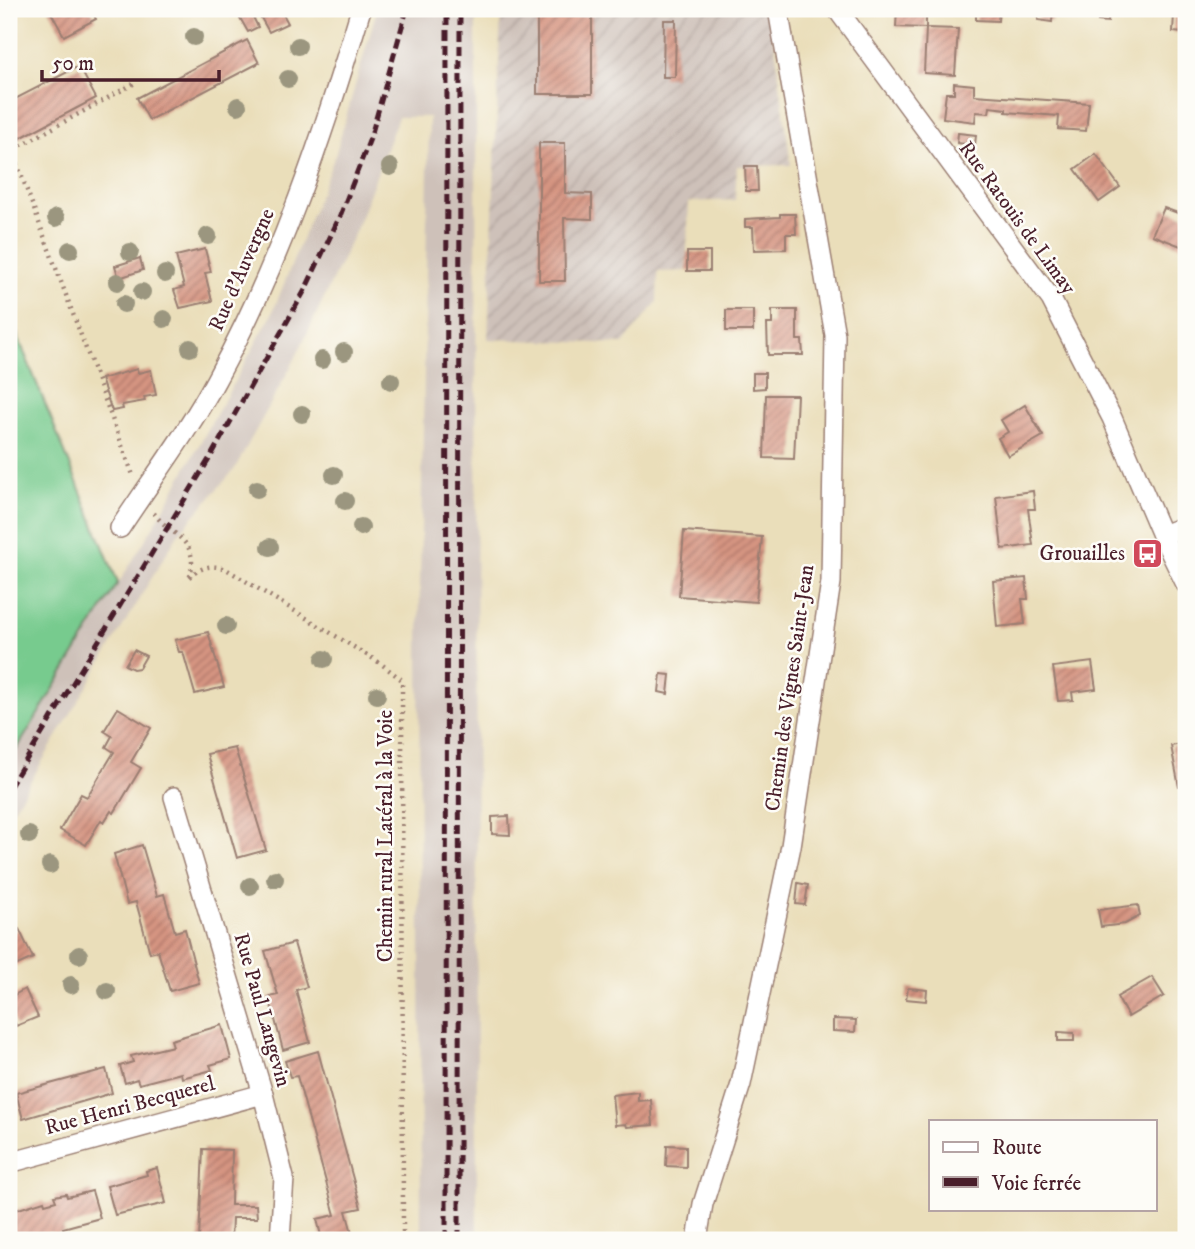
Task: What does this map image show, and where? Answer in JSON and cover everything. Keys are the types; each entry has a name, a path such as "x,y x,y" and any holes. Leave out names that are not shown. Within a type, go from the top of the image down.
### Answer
{"street":[{"name":"Rue d'Auvergne","path":"120,528 216,381 278,252 340,79 360,9"},
{"name":"Chemin des Vignes Saint-Jean","path":"696,1240 703,1204 741,1084 791,846 831,582 835,335 778,9"},
{"name":"Rue Ratouis de Limay","path":"837,9 1051,299 1112,418 1186,584"},
{"path":"1162,535 1186,526"},
{"name":"Rue Paul Langevin","path":"174,797 263,1094 284,1178 280,1240"},
{"name":"Rue Henri Becquerel","path":"9,1163 263,1094"}],"path":[{"path":"135,83 10,151 141,495"},
{"name":"Chemin rural Latéral à la Voie","path":"141,495 158,519 178,534 188,547 192,566 189,577 204,567 226,569 380,663 402,680 403,1240"}],"shaded area":[{"path":"377,9 476,9 477,1240 421,1240 419,637 429,117 398,117 356,230 295,359 234,470 178,534 9,817 9,762 158,519 272,314 335,156"},
{"path":"501,9 770,9 791,165 737,166 735,200 689,202 686,271 658,272 657,302 623,344 488,339"}],"green space":[{"path":"9,315 118,583 9,762"}],"building":[{"path":"49,9 91,9 96,19 64,36"},
{"path":"235,9 249,9 258,27 248,32"},
{"path":"256,9 280,9 288,23 269,32"},
{"path":"897,9 926,9 926,28 896,27"},
{"path":"976,9 999,9 998,21 976,20"},
{"path":"1039,9 1053,9 1052,22 1038,20"},
{"path":"1098,9 1109,9 1108,22 1098,21"},
{"path":"1174,14 1185,15 1184,33 1173,32"},
{"path":"592,16 592,94 537,94 537,17"},
{"path":"664,20 676,20 675,77 663,77"},
{"path":"926,28 958,29 955,75 924,73"},
{"path":"247,40 259,63 149,120 137,98"},
{"path":"79,66 96,98 9,144 9,102"},
{"path":"954,83 974,85 974,95 1089,103 1086,131 1058,129 1059,116 1006,112 1006,109 990,107 989,113 976,112 975,122 943,118 946,93 954,93"},
{"path":"958,133 976,135 975,145 957,143"},
{"path":"539,143 565,143 565,193 592,194 592,219 564,218 565,281 539,281"},
{"path":"1096,154 1120,187 1099,202 1075,169"},
{"path":"745,166 757,166 758,191 746,191"},
{"path":"1164,208 1186,216 1186,248 1152,235"},
{"path":"780,214 795,214 796,234 786,234 786,249 754,250 753,227 745,227 745,219 780,217"},
{"path":"205,249 211,272 205,273 212,301 180,308 174,290 184,287 176,256"},
{"path":"687,252 710,252 710,271 687,271"},
{"path":"140,258 143,270 119,278 115,266"},
{"path":"726,310 753,310 753,331 726,331"},
{"path":"772,310 797,310 797,340 802,340 803,355 768,355 767,324 772,324"},
{"path":"137,369 138,373 151,370 156,395 144,397 145,401 122,405 123,409 112,411 101,379"},
{"path":"753,373 765,373 765,388 753,389"},
{"path":"766,395 797,395 794,459 764,458"},
{"path":"1025,405 1043,436 1008,456 998,438 1008,432 1001,420"},
{"path":"1033,491 1035,509 1028,509 1033,545 1002,549 996,496"},
{"path":"684,531 762,537 756,602 679,596"},
{"path":"1026,578 1028,599 1022,599 1025,624 997,627 993,581"},
{"path":"208,632 224,687 195,694 183,652 179,652 175,640"},
{"path":"134,650 146,656 139,668 133,669 125,665"},
{"path":"1092,662 1096,689 1072,692 1073,700 1058,701 1053,667"},
{"path":"661,674 670,675 668,694 659,692"},
{"path":"118,708 151,728 131,762 141,768 114,813 111,811 104,822 101,820 86,845 60,830 81,794 87,797 114,752 106,747 112,736 104,731"},
{"path":"1186,743 1186,786 1179,787 1171,746"},
{"path":"235,748 266,850 237,858 207,754"},
{"path":"509,816 510,835 492,834 492,817"},
{"path":"142,845 157,896 164,894 175,932 185,929 199,983 170,991 158,951 150,953 136,902 127,904 114,854"},
{"path":"798,883 808,885 805,905 796,904"},
{"path":"1138,905 1140,916 1125,924 1101,927 1098,910"},
{"path":"19,929 33,958 15,966 13,959 9,961 9,934"},
{"path":"294,943 307,987 296,990 310,1042 283,1050 269,997 278,995 265,951"},
{"path":"1152,977 1164,996 1128,1017 1117,997"},
{"path":"908,988 927,990 926,1001 906,999"},
{"path":"25,989 38,1017 16,1026 9,1009 9,998"},
{"path":"833,1019 856,1020 855,1032 833,1031"},
{"path":"222,1025 231,1059 210,1065 212,1070 182,1078 181,1073 139,1084 137,1079 125,1083 120,1066 133,1062 131,1056 173,1046 171,1040"},
{"path":"1058,1032 1074,1033 1074,1041 1058,1041"},
{"path":"318,1051 361,1208 346,1211 354,1240 322,1240 317,1219 335,1215 297,1076 290,1077 285,1061"},
{"path":"106,1069 112,1093 23,1119 16,1093"},
{"path":"638,1092 638,1101 651,1100 653,1125 615,1125 612,1095"},
{"path":"667,1145 686,1146 686,1167 666,1166"},
{"path":"203,1149 232,1150 231,1205 256,1205 257,1218 232,1218 231,1240 199,1240"},
{"path":"157,1168 166,1203 115,1215 107,1186 147,1175 146,1171"},
{"path":"92,1191 100,1218 63,1228 64,1232 52,1236 51,1232 12,1240 9,1212 44,1201 45,1204 56,1201 54,1196 66,1194 67,1197"}],"railway":[{"path":"9,788 211,456 305,290 340,216 371,136 407,9"},
{"path":"446,1240 447,9"},
{"path":"459,1240 460,9"}],"place":[{"name":"Grouailles","path":"1148,554"}]}
